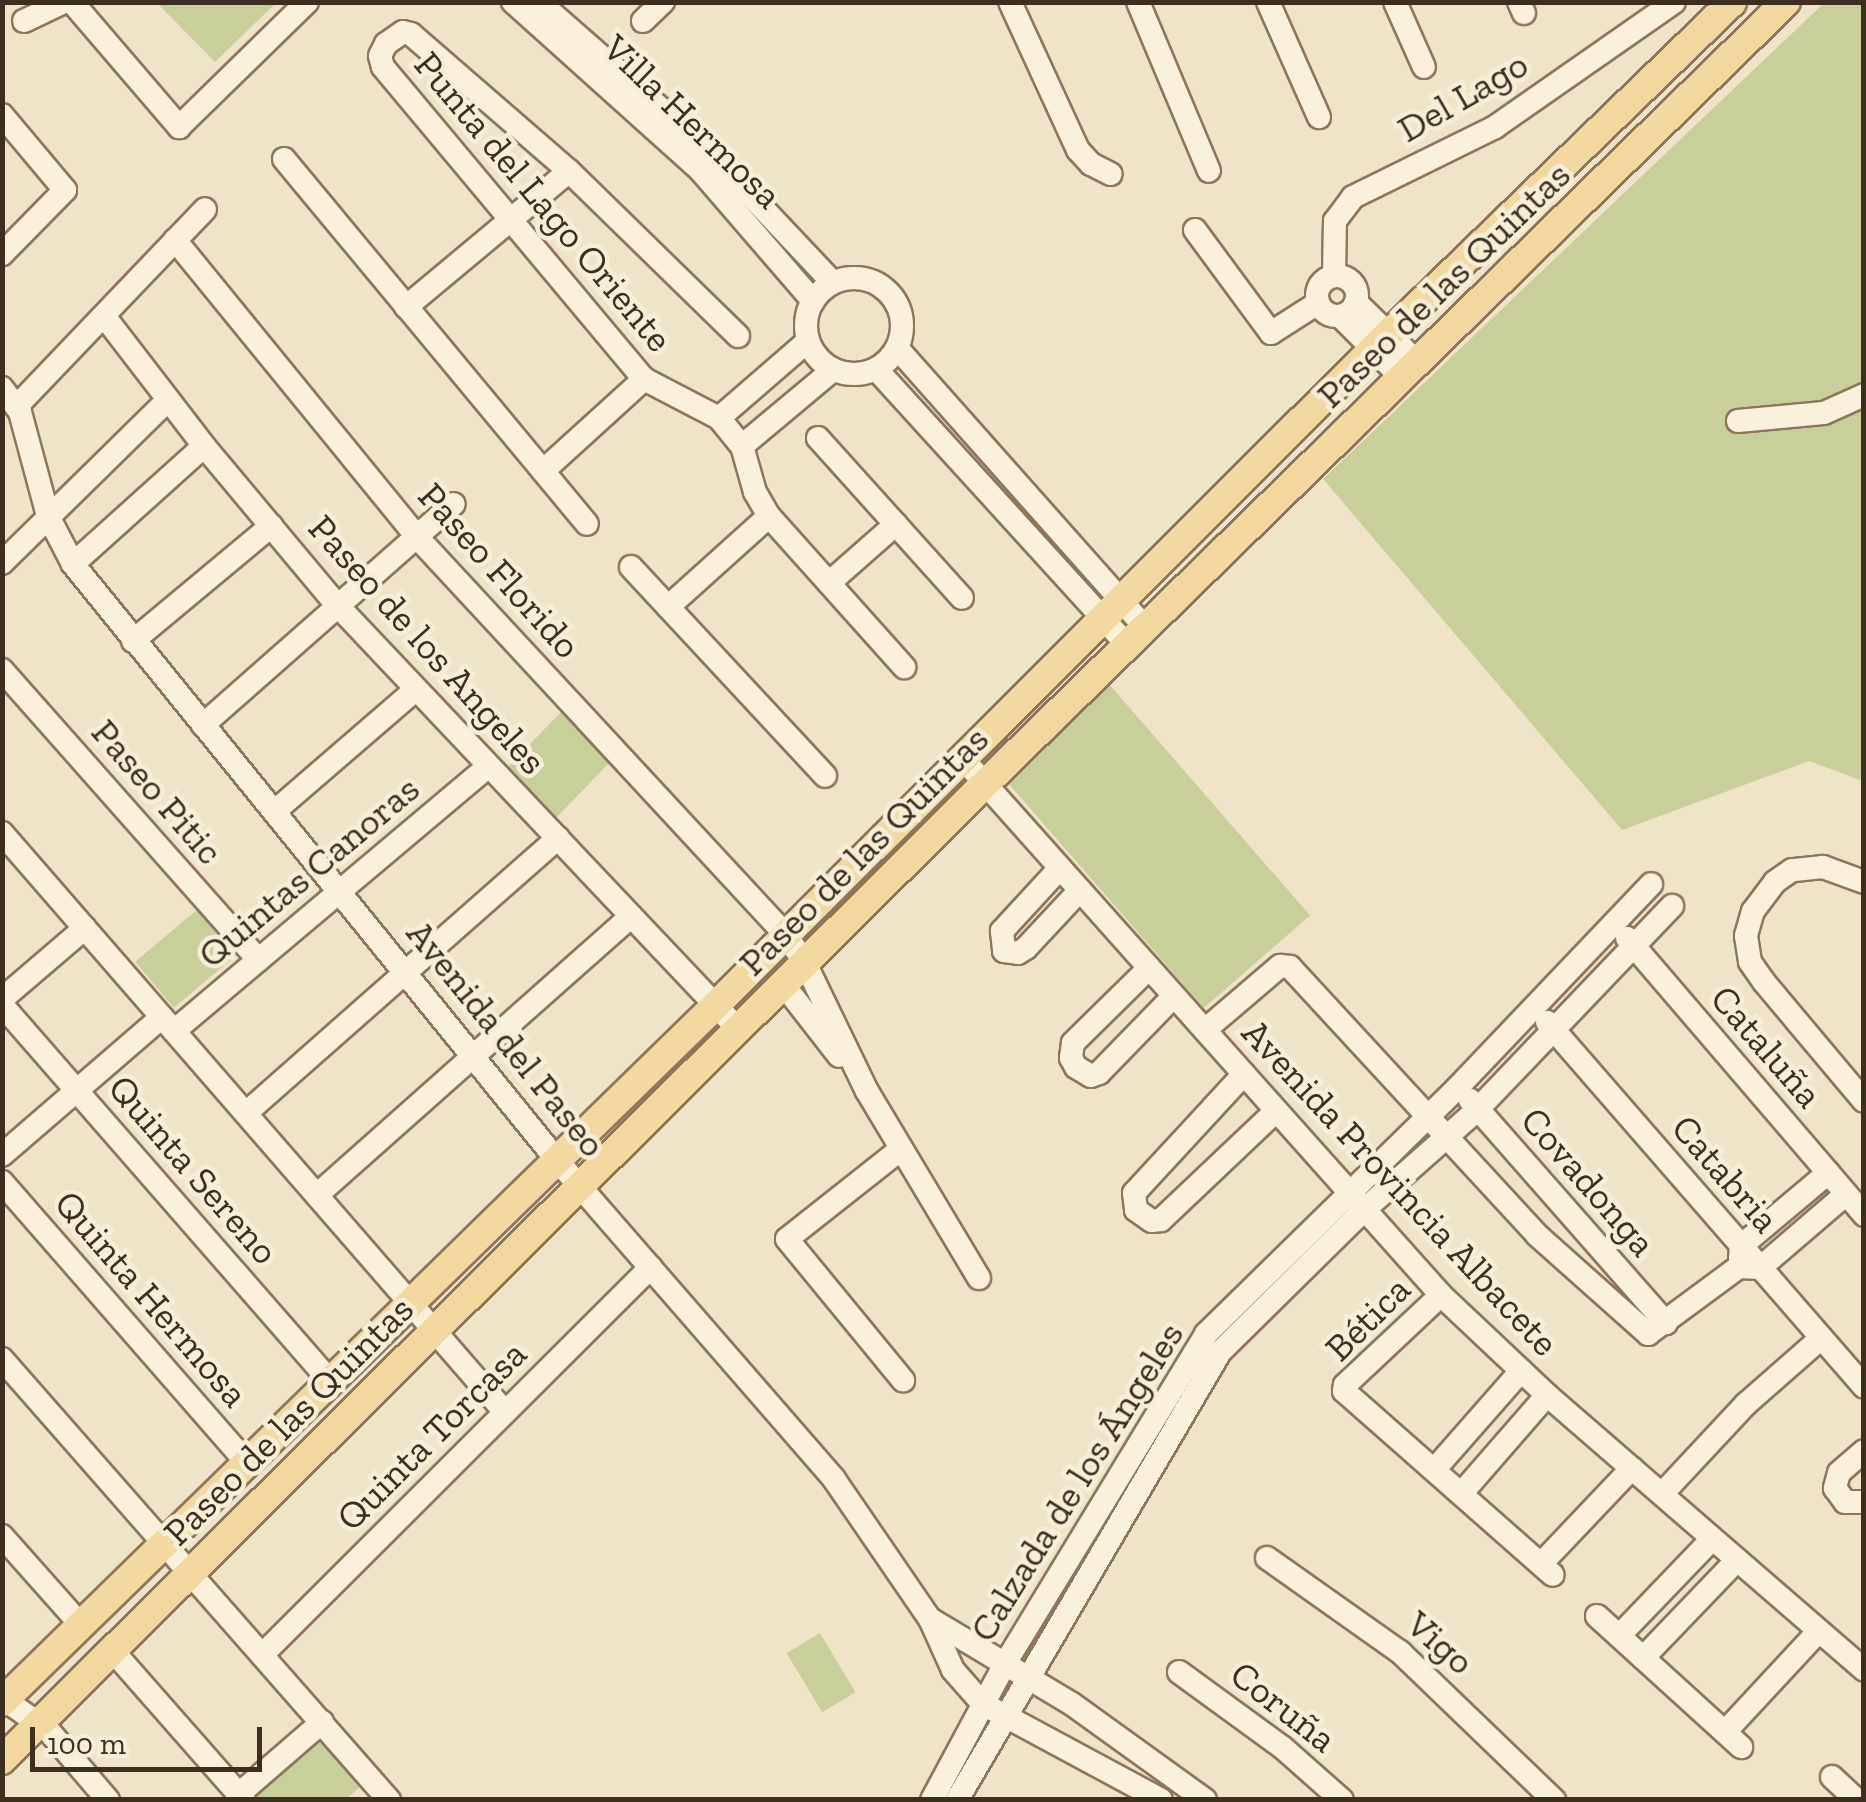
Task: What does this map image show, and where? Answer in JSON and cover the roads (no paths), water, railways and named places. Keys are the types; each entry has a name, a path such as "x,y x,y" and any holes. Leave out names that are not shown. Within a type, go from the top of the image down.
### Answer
{"main road":[{"name":"Paseo de las Quintas","path":"3,1700 715,1006 1381,342 1732,2"},
{"name":"Paseo de las Quintas","path":"2,1760 985,784 1786,2"}],"street":[{"path":"24,20 68,2 179,127 307,2"},
{"name":"Villa Hermosa","path":"513,2 700,170 813,301"},
{"name":"Villa Hermosa","path":"540,2 706,148 833,283"},
{"path":"643,21 663,2"},
{"path":"1010,2 1078,150 1091,164 1111,174"},
{"path":"1138,2 1209,171"},
{"path":"1268,2 1320,117"},
{"path":"1395,2 1424,67"},
{"name":"Del Lago","path":"1334,276 1335,221 1352,196 1495,127 1674,2"},
{"name":"Punta del Lago Oriente","path":"719,418 644,379 383,68 380,56 394,36 411,34 569,170 738,336"},
{"path":"2,115 65,190 2,254"},
{"path":"284,159 587,524"},
{"path":"406,307 569,170"},
{"path":"10,397 104,316 206,208"},
{"path":"1196,230 1272,333 1318,303"},
{"name":"Paseo Florido","path":"176,240 417,537 786,935 805,963 867,1091"},
{"path":"1334,276 1354,286 1348,309 1327,314 1318,303 1320,285 1334,276"},
{"path":"866,279 893,297 902,317 898,349 877,370 855,375 833,370 818,358 808,341 806,320 813,301 833,283 866,279"},
{"path":"1348,309 1410,371"},
{"name":"Paseo de los Angeles","path":"104,316 204,446 338,606 738,1029"},
{"path":"808,341 719,418 742,446 755,492 769,516 904,667"},
{"path":"898,349 1136,636"},
{"path":"742,446 833,370"},
{"path":"877,370 1113,610"},
{"path":"543,471 644,379"},
{"path":"1738,421 1824,413 1864,396"},
{"name":"Avenida del Paseo","path":"10,397 48,516 73,564 556,1159 834,1479 930,1619 1029,1677 1205,1800"},
{"path":"2,563 168,400"},
{"path":"818,438 962,598"},
{"path":"73,564 204,446"},
{"path":"202,725 454,504"},
{"path":"668,607 769,516"},
{"path":"829,583 896,524"},
{"path":"133,640 271,526"},
{"path":"632,567 825,776"},
{"name":"Paseo Pitic","path":"2,670 259,960"},
{"path":"275,811 415,690"},
{"name":"Avenida Provincia Albacete","path":"964,760 1441,1295 1547,1395 1863,1667"},
{"name":"Quintas Canoras","path":"2,1155 77,1091 259,960 488,767"},
{"path":"2,832 505,1412"},
{"path":"246,1113 558,838"},
{"path":"1864,882 1824,867 1792,870 1775,882 1752,910 1746,936 1750,962 1764,982 1864,1101"},
{"path":"1060,868 1002,930 1004,951 1018,953 1026,948 1080,890"},
{"name":"Calzada de los Ángeles","path":"957,1800 1214,1361 1429,1116 1651,884"},
{"name":"Calzada de los Ángeles","path":"932,1800 1006,1662 1197,1348 1356,1201 1478,1109 1672,906"},
{"path":"317,1196 631,916"},
{"name":"Cataluña","path":"1615,924 1864,1215"},
{"path":"2,1002 85,928"},
{"path":"1205,1030 1287,964 1545,1244 1658,1328 1747,1260 1846,1194"},
{"path":"1150,968 1073,1043 1071,1058 1076,1067 1090,1076 1099,1074 1174,996"},
{"path":"783,984 867,1091 980,1278"},
{"name":"Quinta Sereno","path":"2,1002 330,1382"},
{"name":"Catabria","path":"1534,1008 1747,1260 1864,1387"},
{"path":"1244,1074 1134,1192 1136,1210 1152,1221 1162,1220 1276,1111"},
{"name":"Covadonga","path":"1458,1088 1658,1328"},
{"path":"901,1148 786,1238 904,1380"},
{"path":"1747,1260 1828,1173"},
{"name":"Quinta Hermosa","path":"2,1182 247,1463"},
{"name":"Quinta Torcasa","path":"262,1655 651,1267"},
{"name":"Bética","path":"1434,1470 1345,1392 1345,1385 1441,1295"},
{"path":"1662,1494 1746,1404 1821,1338"},
{"path":"2,1359 322,1722 378,1796"},
{"path":"1521,1371 1434,1470 1461,1494 1547,1569 1632,1468"},
{"path":"1461,1494 1547,1395"},
{"path":"1864,1450 1839,1473 1835,1488 1845,1502 1864,1502"},
{"path":"2,1536 81,1625"},
{"path":"1620,1636 1712,1538"},
{"name":"Vigo","path":"1267,1558 1400,1652 1554,1800"},
{"path":"1643,1658 1737,1560"},
{"path":"1596,1616 1734,1740 1818,1632"},
{"path":"930,1619 953,1670 983,1704 1161,1800"},
{"path":"112,1650 241,1797 322,1722"},
{"name":"Coruña","path":"1179,1672 1282,1747 1342,1800"},
{"path":"3,1700 39,1724 108,1800"},
{"path":"1832,1777 1857,1800"}]}
